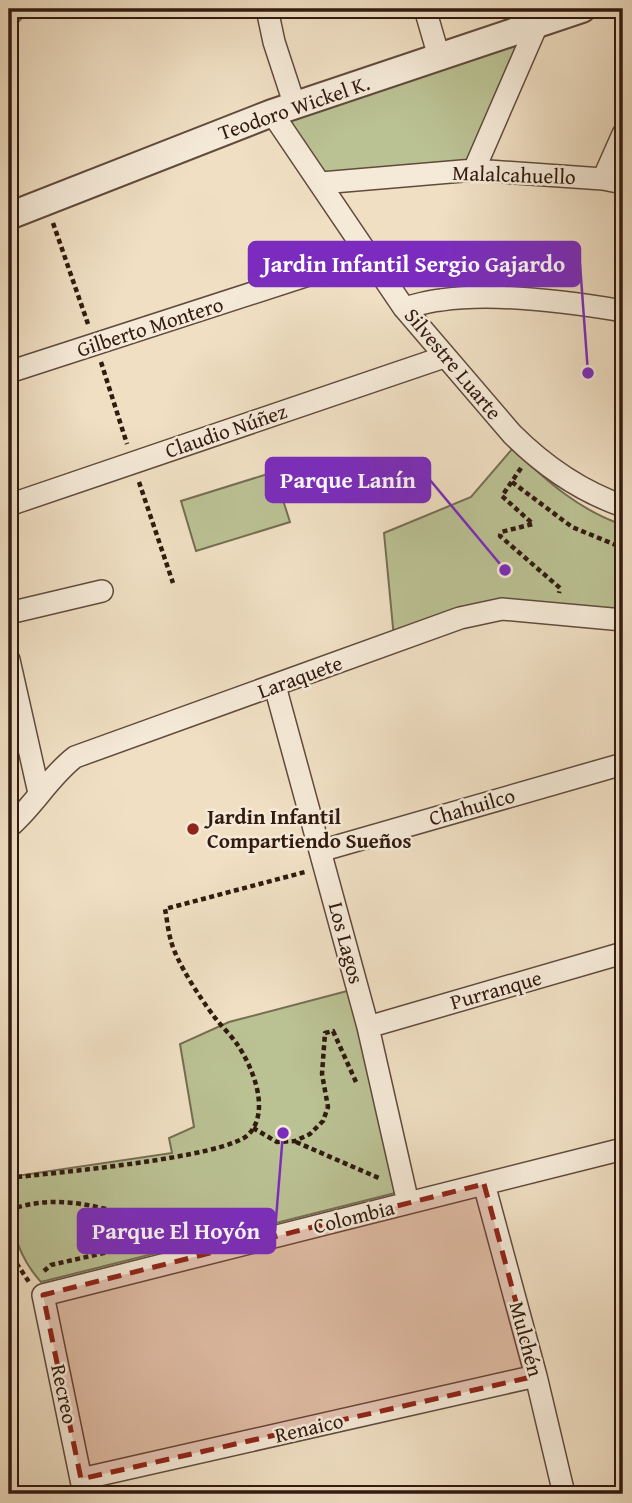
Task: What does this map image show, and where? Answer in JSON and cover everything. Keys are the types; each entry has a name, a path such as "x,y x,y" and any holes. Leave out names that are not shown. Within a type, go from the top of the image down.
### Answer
{"street":[{"name":"Silvestre Luarte","path":"267,9 284,109 321,183 404,308 444,357 531,453 565,479 623,506"},
{"path":"425,9 439,57"},
{"name":"Teodoro Wickel K.","path":"9,216 284,109 582,9"},
{"path":"474,170 537,25"},
{"path":"613,181 623,134"},
{"name":"Malalcahuello","path":"321,183 474,170 613,181"},
{"name":"Gilberto Montero","path":"9,372 370,255"},
{"path":"404,308 440,300 476,297 583,304 623,311"},
{"name":"Claudio Núñez","path":"9,505 444,357"},
{"path":"9,613 102,591"},
{"name":"Laraquete","path":"9,827 23,815 57,771 75,757 472,614 502,609 623,620"},
{"path":"9,660 39,793"},
{"name":"Los Lagos","path":"275,686 368,1027 406,1194"},
{"name":"Chahuilco","path":"322,859 623,764"},
{"name":"Purranque","path":"368,1027 623,953"},
{"name":"Colombia","path":"39,1292 406,1194 484,1184 623,1149"},
{"name":"Mulchén","path":"484,1184 536,1376 564,1494"},
{"name":"Recreo","path":"39,1292 83,1487"},
{"name":"Renaico","path":"83,1487 536,1376"}],"path":[{"path":"46,202 96,345 173,583"},
{"path":"531,453 502,496 533,524 501,532 500,536 560,589 560,593 548,601 545,613"},
{"path":"512,482 572,527 623,548"},
{"path":"9,1178 207,1152 248,1136 257,1119 258,1097 247,1065 237,1044 222,1028 197,992 171,943 165,909 322,859"},
{"path":"253,1128 277,1142 295,1141 310,1134 323,1121 328,1107 322,1074 325,1032 333,1031 360,1089"},
{"path":"295,1141 397,1186 406,1194"},
{"path":"9,1210 37,1203 76,1202 96,1205 136,1218 201,1230"},
{"path":"39,1292 43,1272 51,1265 214,1228"},
{"path":"9,1239 20,1272 39,1292"}],"highlighted area":[{"path":"484,1184 536,1376 81,1479 43,1295"}],"green space":[{"path":"9,9 31,9 9,31"},
{"path":"534,27 473,168 322,181 275,115"},
{"path":"513,448 538,472 578,503 623,525 623,608 540,608 394,638 384,533 471,497"},
{"path":"274,472 290,522 196,551 181,501"},
{"path":"351,990 399,1192 41,1282 24,1258 14,1233 9,1177 172,1153 169,1138 194,1127 180,1044 229,1022"}],"place":[{"name":"Jardin Infantil Sergio Gajardo","path":"588,373"},
{"name":"Parque Lanín","path":"505,570"},
{"name":"Jardin Infantil Compartiendo Sueños","path":"193,829"},
{"name":"Parque El Hoyón","path":"283,1133"}]}
